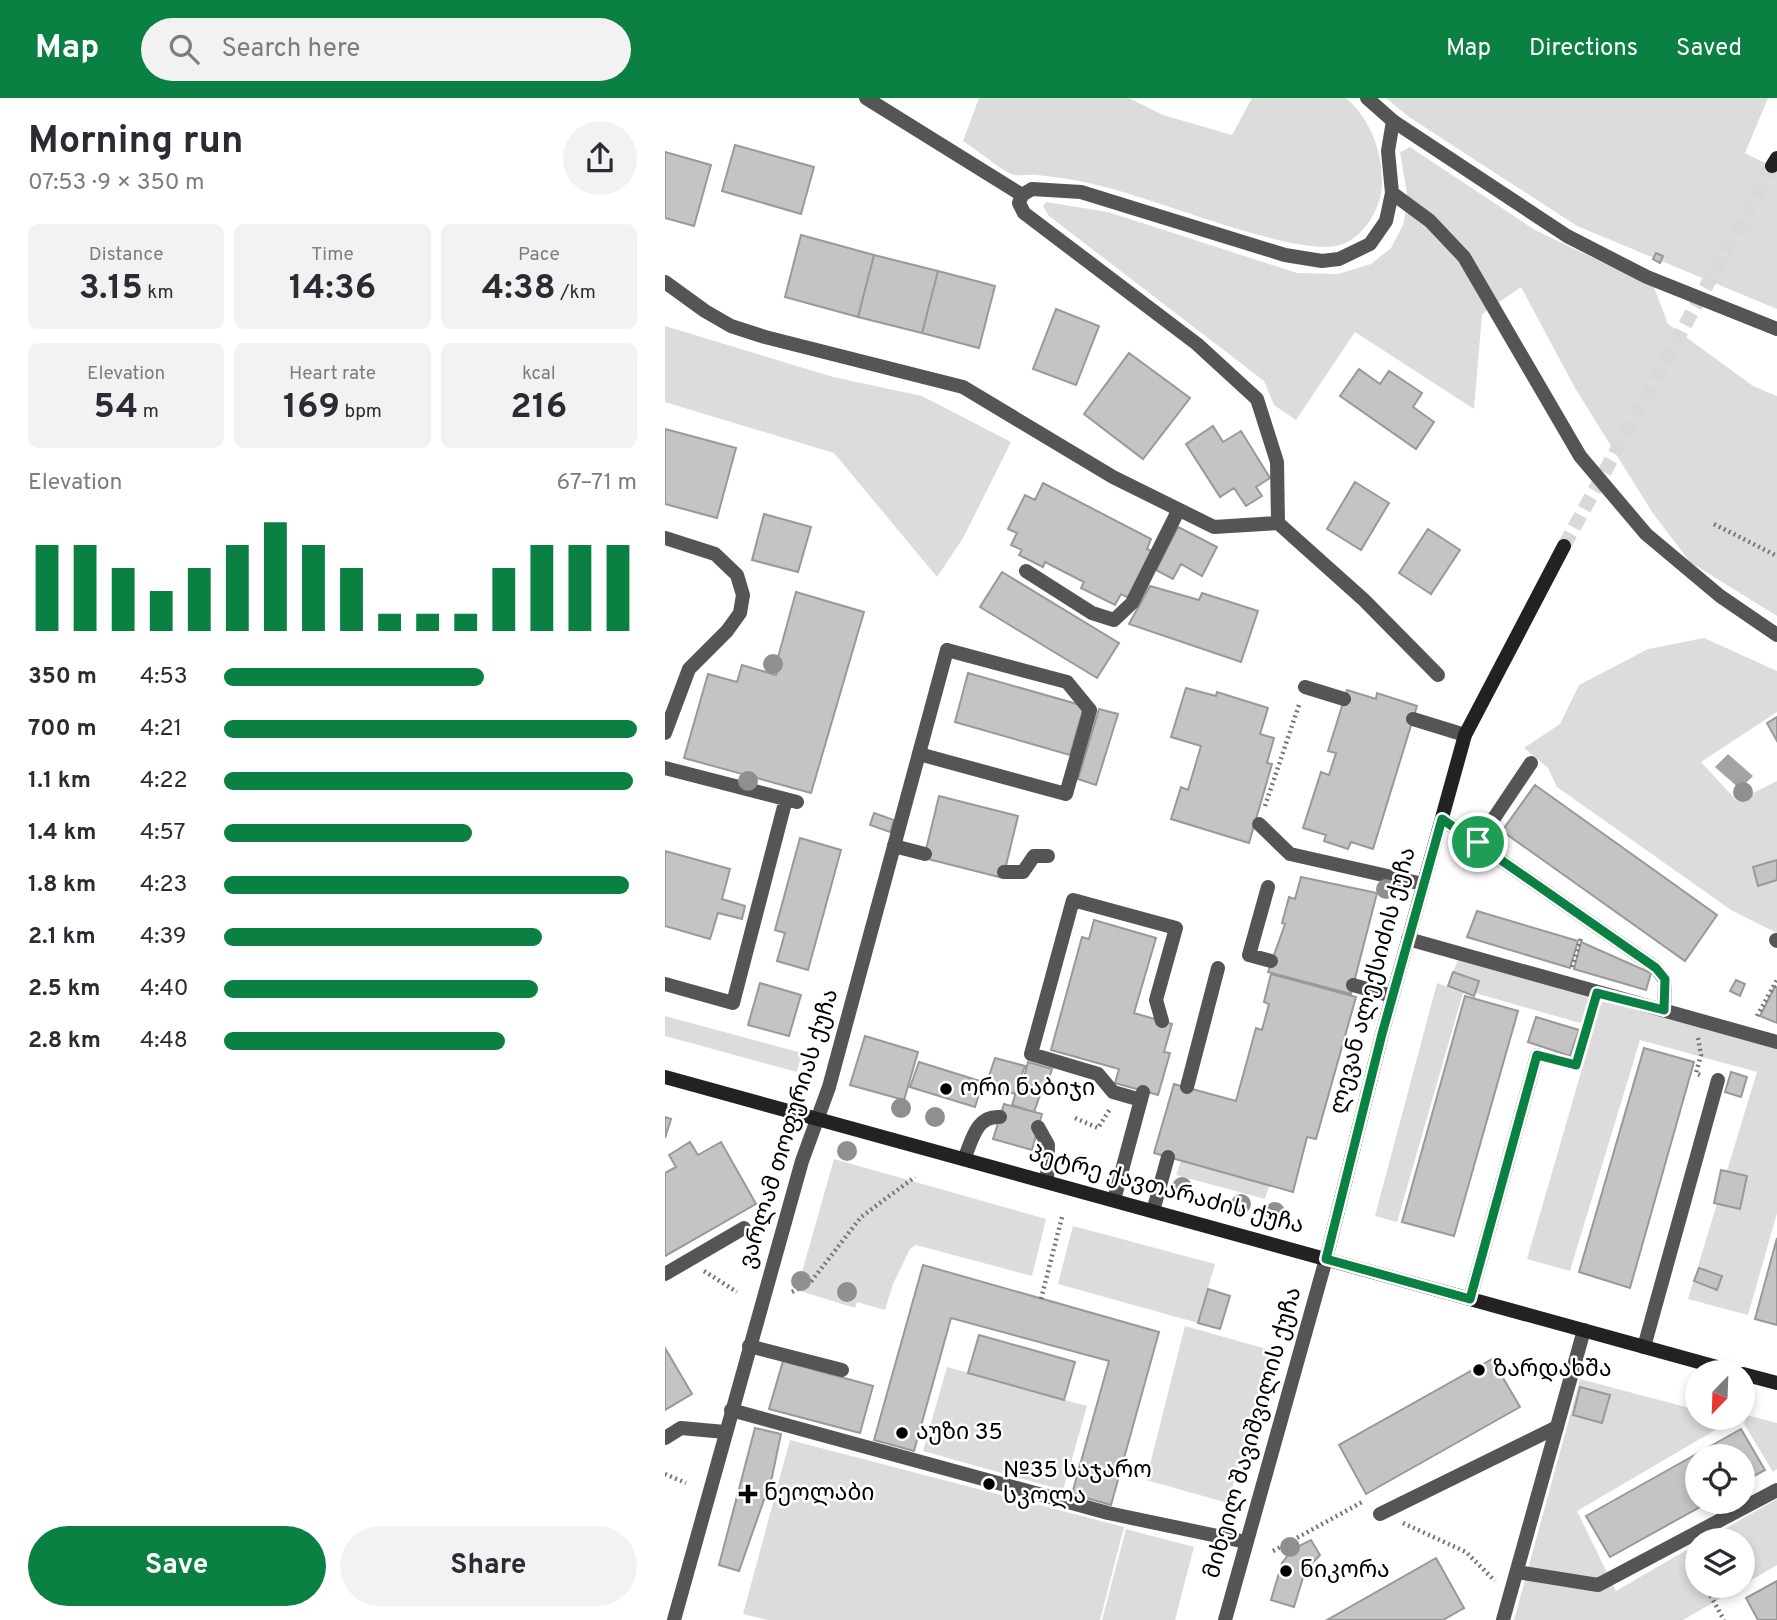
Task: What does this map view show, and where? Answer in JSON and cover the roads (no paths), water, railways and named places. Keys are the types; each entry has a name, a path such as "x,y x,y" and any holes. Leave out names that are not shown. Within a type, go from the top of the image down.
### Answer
{"main road":[{"name":"ლევან ალექსიძის ქუჩა","path":"1326,1259 1392,996 1465,735 1472,716 1564,546"},
{"name":"პეტრე ქავთარაძის ქუჩა","path":"665,1077 1691,1360"},
{"path":"1755,1378 1777,1384"}],"street":[{"path":"866,98 1022,195"},
{"path":"1367,98 1393,121 1567,236 1647,276 1777,329"},
{"path":"1278,523 1277,462 1257,399 1197,344 1024,213 1019,203 1022,195 1032,189 1081,192 1285,255 1322,261 1356,253 1370,244 1386,221 1392,193 1388,151 1393,121"},
{"path":"1392,193 1430,220 1465,257 1580,456 1646,534 1720,596 1777,635"},
{"path":"665,282 705,312 731,326 963,387 1113,477 1214,527 1278,523 1364,600 1438,675"},
{"path":"1025,570 1092,613 1115,620 1132,603 1178,511"},
{"path":"665,538 715,554 737,575 743,595 740,613 727,631 689,669 665,733"},
{"name":"ვარლამ თოფურიას ქუჩა","path":"672,1619 816,1118 829,1087 947,650 1067,682 1090,710 1066,794 919,754"},
{"path":"1305,687 1344,699"},
{"path":"1413,719 1465,735"},
{"path":"1478,842 1531,763"},
{"path":"665,768 792,800 733,1003 665,984"},
{"path":"1442,819 1656,968 1665,979 1664,1010"},
{"path":"1259,824 1290,854 1423,884"},
{"path":"894,846 925,854"},
{"path":"1004,872 1023,872 1034,856 1048,856"},
{"path":"1268,887 1249,955 1271,961"},
{"path":"1114,1200 1142,1095 1124,1090 1113,1092 1098,1074 1031,1054 1073,900 1176,928 1156,1000 1162,1021"},
{"path":"1408,939 1777,1042"},
{"path":"1187,1087 1219,968"},
{"path":"1353,985 1392,996"},
{"path":"1470,1299 1537,1055"},
{"path":"1644,1347 1718,1080"},
{"path":"964,1159 978,1126 985,1119 1000,1117"},
{"path":"1038,1128 1048,1145 1047,1182"},
{"path":"1153,1212 1168,1157"},
{"path":"665,1274 744,1228"},
{"name":"მიხეილ შავიშვილის ქუჩა","path":"1225,1620 1326,1259"},
{"path":"1503,1620 1584,1330"},
{"path":"749,1346 842,1370"},
{"path":"731,1410 1108,1513 1246,1542"},
{"path":"1380,1514 1557,1427"},
{"path":"665,1438 681,1428 725,1432"},
{"path":"1517,1572 1598,1584 1777,1490"}],"tunnel":[{"path":"1564,546 1772,166"}],"place":[{"name":"ორი ნაბიჯი","path":"946,1089"},
{"name":"ზარდახშა","path":"1479,1370"},
{"name":"აუზი 35","path":"902,1433"},
{"name":"№35 საჯარო სკოლა","path":"989,1484"},
{"name":"ნეოლაბი","path":"748,1494"},
{"name":"ნიკორა","path":"1286,1571"}]}
